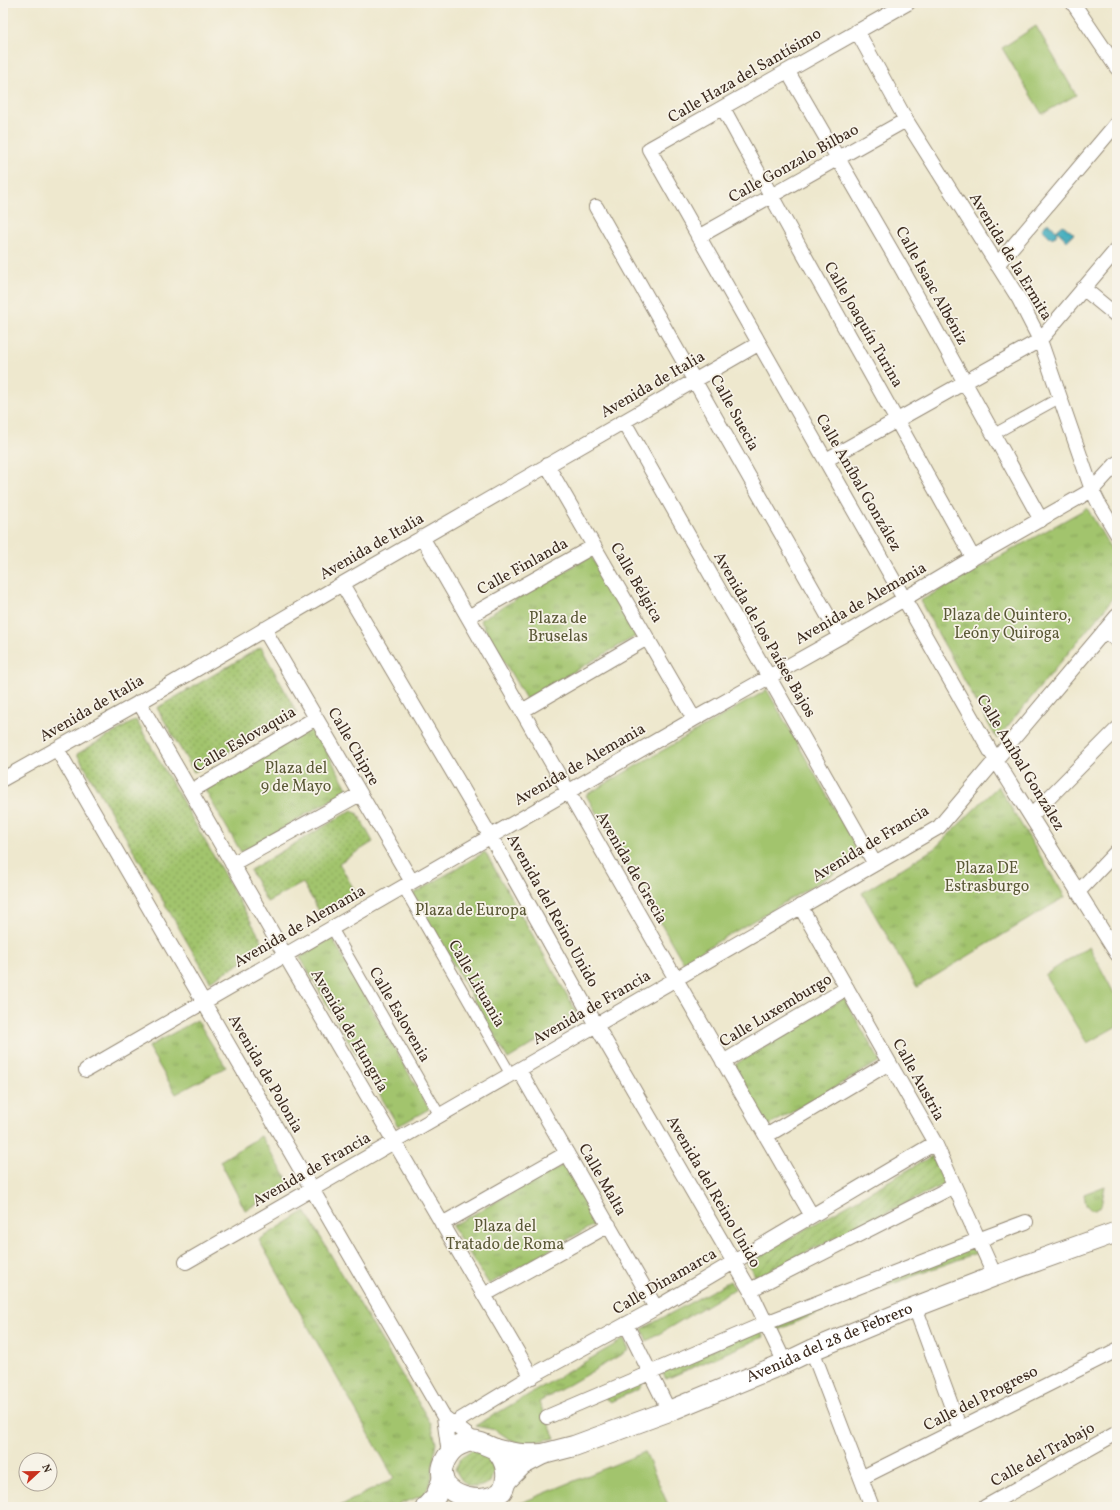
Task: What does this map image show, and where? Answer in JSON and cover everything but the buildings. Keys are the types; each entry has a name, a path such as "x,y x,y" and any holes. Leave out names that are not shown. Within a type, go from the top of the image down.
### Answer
{"main road":[{"name":"Avenida del 28 de Febrero","path":"543,1454 574,1446 668,1410 785,1363 812,1350 915,1307 995,1276 1117,1232"},
{"path":"508,1484 506,1466 501,1455 486,1443 475,1441 460,1445 449,1454 443,1467 445,1487 452,1496 461,1503 462,1506 473,1506 484,1504 494,1499 508,1484 522,1465 543,1454"},
{"path":"495,1449 517,1454 543,1454"},
{"path":"426,1507 436,1496 443,1478"}],"street":[{"name":"Calle Haza del Santísimo","path":"649,149 908,3"},
{"path":"1073,3 1117,68"},
{"name":"Avenida de la Ermita","path":"857,31 906,120 1019,299 1040,340 1092,490 1117,534"},
{"name":"Calle Isaac Albéniz","path":"788,72 902,269 1040,520"},
{"name":"Calle Joaquín Turina","path":"723,108 771,197 973,558"},
{"name":"Calle Gonzalo Bilbao","path":"698,237 906,120"},
{"path":"997,265 1117,123"},
{"name":"Calle Aníbal González","path":"649,149 758,344 826,460 995,759 1117,954"},
{"name":"Calle Suecia","path":"596,207 696,380 840,637"},
{"path":"826,460 1040,340 1117,249"},
{"path":"1083,288 1117,316"},
{"name":"Avenida de Italia","path":"3,779 140,702 422,537 758,344"},
{"path":"994,434 1061,397"},
{"name":"Avenida de los Países Bajos","path":"624,422 875,864"},
{"name":"Avenida de Alemania","path":"86,1070 694,719 840,637 973,558 1092,490 1117,463"},
{"name":"Calle Bélgica","path":"548,465 694,719"},
{"name":"Avenida de Grecia","path":"422,537 812,1216"},
{"name":"Calle Finlanda","path":"468,617 594,546"},
{"name":"Avenida del Reino Unido","path":"342,584 491,837 596,1025 750,1290 785,1363"},
{"name":"Avenida de Francia","path":"186,1262 939,827 1117,616"},
{"name":"Calle Chipre","path":"264,629 360,794 407,884"},
{"path":"1104,632 1117,640"},
{"path":"522,711 648,638"},
{"name":"Avenida de Hungría","path":"140,702 232,864 532,1377"},
{"name":"Calle Eslovaquia","path":"191,791 316,718"},
{"path":"1031,816 1117,729"},
{"name":"Avenida de Polonia","path":"57,749 448,1420 475,1441"},
{"path":"232,864 360,794"},
{"path":"1079,891 1117,851"},
{"name":"Calle Lituania","path":"407,884 515,1073"},
{"name":"Calle Austria","path":"800,906 934,1144 995,1276"},
{"name":"Calle Eslovenia","path":"332,928 440,1116"},
{"name":"Calle Luxemburgo","path":"723,1062 847,988"},
{"path":"766,1136 889,1063"},
{"name":"Calle Malta","path":"515,1073 567,1153 656,1308"},
{"name":"Calle Dinamarca","path":"448,1420 532,1377 656,1308 934,1144"},
{"path":"442,1224 567,1153"},
{"path":"750,1290 954,1186"},
{"path":"547,1417 766,1323 1026,1222"},
{"path":"484,1295 609,1225"},
{"path":"915,1307 960,1429"},
{"path":"626,1324 668,1410"},
{"path":"812,1350 872,1507"},
{"name":"Calle del Progreso","path":"861,1478 1117,1350"},
{"name":"Avenida de Polonia","path":"448,1420 449,1454"},
{"name":"Calle del Trabajo","path":"985,1507 1117,1433"}],"green space":[{"path":"1036,26 1076,95 1042,114 1002,48"},
{"name":"Plaza de Quintero, León y Quiroga","path":"1087,508 1117,559 1117,594 997,739 920,601"},
{"name":"Plaza de Bruselas","path":"591,556 636,636 526,699 480,620"},
{"path":"261,647 297,713 194,772 157,708"},
{"path":"767,690 862,857 683,962 586,795"},
{"path":"136,720 266,948 210,981 77,754"},
{"name":"Plaza del 9 de Mayo","path":"313,727 348,790 241,852 205,790"},
{"name":"Plaza DE Estrasburgo","path":"998,786 1065,897 917,987 862,893 935,848"},
{"path":"352,810 358,814 373,842 339,863 357,895 322,916 303,883 267,902 250,870"},
{"name":"Plaza de Europa","path":"485,852 579,1016 508,1059 413,894"},
{"path":"332,938 429,1109 398,1126 300,957"},
{"path":"1089,946 1117,999 1117,1026 1087,1043 1045,975"},
{"path":"844,998 880,1061 768,1126 734,1065"},
{"path":"197,1020 226,1067 176,1094 148,1047"},
{"path":"261,1136 292,1187 245,1210 220,1161"},
{"path":"932,1156 945,1184 756,1277 747,1263"},
{"name":"Plaza del Tratado de Roma","path":"565,1164 599,1222 489,1284 452,1226"},
{"path":"1105,1186 1101,1206 1095,1209 1090,1209 1086,1205 1084,1194"},
{"path":"305,1211 431,1424 436,1442 431,1481 424,1495 392,1507 340,1506 394,1478 259,1240"},
{"path":"975,1244 979,1252 843,1302 778,1330 775,1322"},
{"path":"730,1281 734,1289 647,1341 642,1329"},
{"path":"760,1329 763,1337 666,1379 662,1372"},
{"path":"624,1339 629,1350 539,1402 555,1438 520,1443 509,1439 496,1430 475,1426"},
{"path":"645,1378 639,1389 610,1402 604,1397"},
{"path":"474,1449 485,1453 494,1461 494,1470 490,1482 478,1487 465,1484 455,1469 463,1457"},
{"path":"645,1452 669,1507 511,1507"}],"water":[{"path":"1048,222 1056,231 1063,225 1074,234 1067,241 1057,231 1056,236 1051,238 1042,229"}]}
